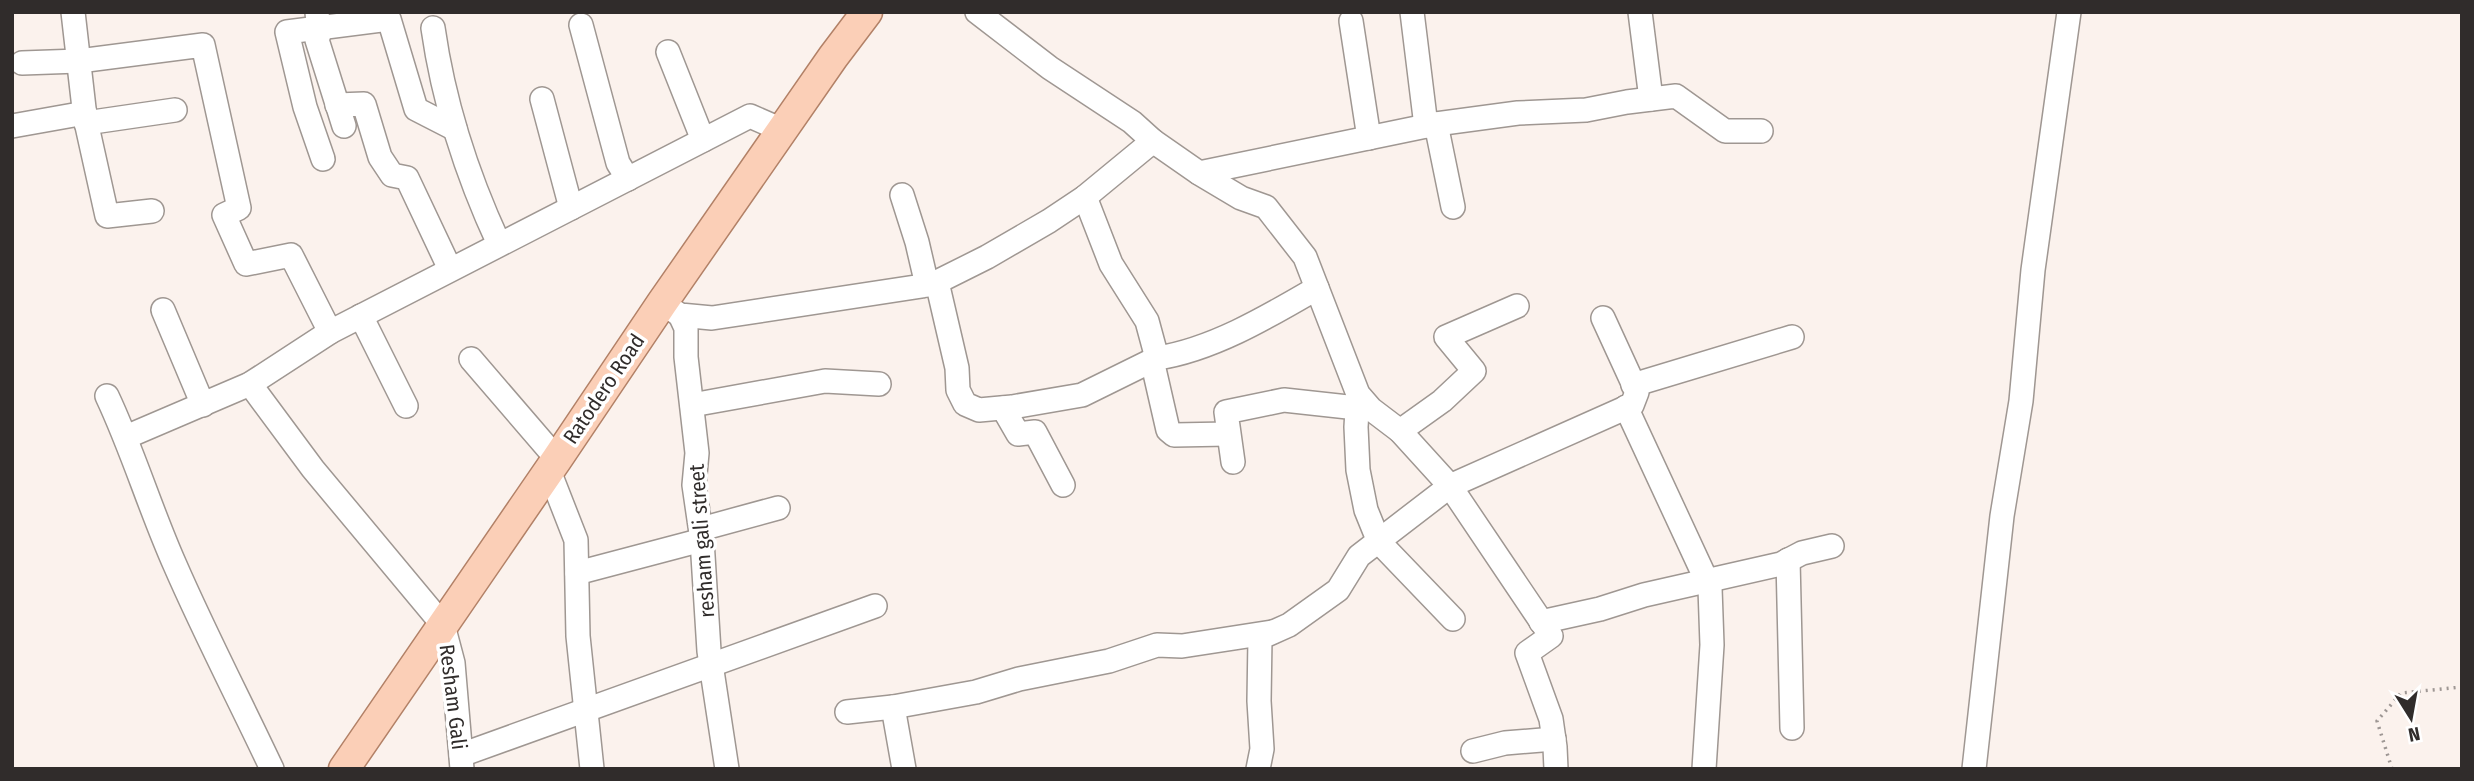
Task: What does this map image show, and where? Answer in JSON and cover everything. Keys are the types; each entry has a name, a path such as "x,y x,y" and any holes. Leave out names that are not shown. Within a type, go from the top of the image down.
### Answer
{"main road":[{"name":"Ratodero Road","path":"344,769 553,465 671,309 782,130 867,12"}],"street":[{"path":"73,12 85,118 107,216 152,211"},
{"path":"977,12 1050,68 1132,122 1153,141 1199,173 1241,198 1266,206 1305,257 1357,401 1358,470 1366,510 1378,542 1453,619"},
{"path":"1412,12 1431,125 1453,207"},
{"path":"1640,12 1651,99"},
{"path":"1974,769 2002,516 2021,401 2033,270 2069,12"},
{"path":"323,159 305,107 287,32 318,20 389,19 416,109 455,129"},
{"path":"318,20 317,40 341,116 364,104 380,157 392,175 407,178 450,269"},
{"path":"1351,22 1369,138"},
{"path":"581,25 618,163 628,179"},
{"path":"433,28 440,79 455,129 475,192 499,244"},
{"path":"22,64 79,61 203,44 239,208 224,215 229,227 246,264 291,255 330,331"},
{"path":"668,52 703,139"},
{"path":"1199,173 1431,125 1518,113 1586,110 1676,96 1725,131 1761,131"},
{"path":"542,99 571,208"},
{"path":"12,126 175,110"},
{"path":"126,437 250,384 330,331 750,116 782,130"},
{"path":"671,309 712,318 932,283 987,257 1086,197 1153,141"},
{"path":"902,195 954,355 958,390 965,404 979,410 1082,395 1154,359 1174,356 1236,331 1317,288"},
{"path":"1086,197 1111,264 1147,321 1168,430 1174,435 1228,434"},
{"path":"1400,431 1442,401 1474,371 1446,337 1517,306"},
{"name":"resham gali street","path":"671,309 686,328 686,357 696,453 694,485 701,535 711,664 727,769"},
{"path":"163,310 203,405"},
{"path":"361,316 406,406"},
{"path":"1258,769 1262,749 1259,701 1260,638 1312,610 1338,590 1359,556 1450,486 1632,405 1637,392 1603,318"},
{"path":"1633,385 1792,337"},
{"path":"471,359 553,465 576,540 578,636 592,769"},
{"path":"692,405 825,381 879,384"},
{"path":"250,384 313,469 443,625"},
{"path":"107,396 126,437 143,488 175,566 272,769"},
{"path":"1233,462 1226,412 1245,407 1284,400 1357,401 1400,431 1450,486 1550,636 1527,653 1551,719 1556,769"},
{"path":"1626,407 1710,588 1712,645 1704,769"},
{"path":"1003,408 1018,434 1035,432 1063,485"},
{"path":"577,573 778,508"},
{"path":"1541,622 1781,564 1802,553 1832,546"},
{"path":"1788,560 1792,728"},
{"path":"461,762 586,711 875,606"},
{"name":"Resham Gali","path":"443,625 453,663 461,762"},
{"path":"847,712 893,707 976,692 1019,679 1109,661 1157,645 1182,646 1273,632"},
{"path":"893,707 904,769"},
{"path":"1473,751 1506,743 1554,738"}],"path":[{"path":"2392,769 2376,721 2402,693 2462,687"}]}
